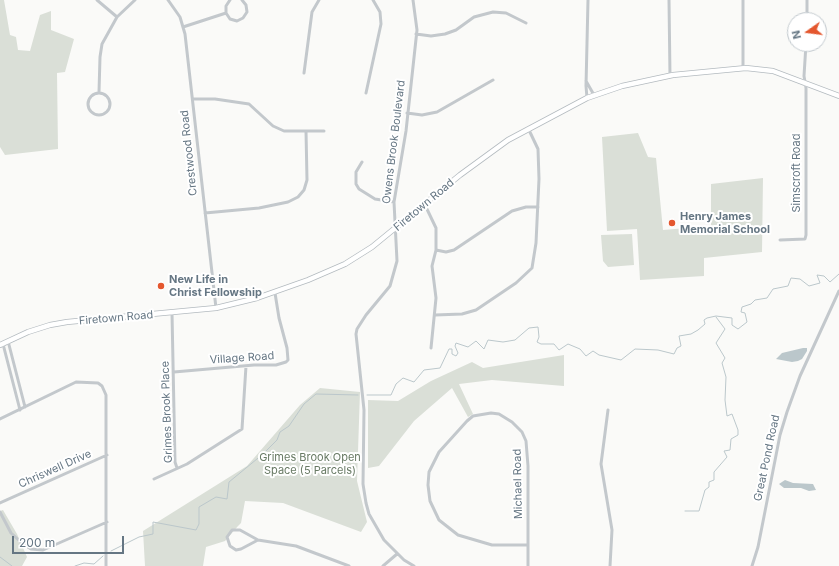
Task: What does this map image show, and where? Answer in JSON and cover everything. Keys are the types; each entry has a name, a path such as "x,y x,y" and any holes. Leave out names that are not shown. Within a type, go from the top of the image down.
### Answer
{"street":[{"path":"97,0 117,17"},
{"path":"99,92 100,56 102,44 117,17 135,0"},
{"name":"Crestwood Road","path":"168,0 184,27 216,308"},
{"path":"230,0 226,6 226,13 233,20 244,18 247,8 242,0"},
{"path":"304,73 312,12 319,0"},
{"path":"366,93 381,24 380,12 373,0"},
{"name":"Owens Brook Boulevard","path":"413,0 417,20 416,34 407,113 394,202 397,227 397,261 390,286 366,315 357,328 356,334 364,410 363,484 366,503 369,514 384,540 397,554 414,566"},
{"path":"587,98 588,0"},
{"path":"669,0 670,76"},
{"path":"743,0 743,68"},
{"path":"807,0 807,12"},
{"path":"416,34 431,36 445,34 456,30 474,17 492,12 506,13 526,23"},
{"path":"184,27 226,13"},
{"path":"805,83 806,52"},
{"name":"Firetown Road","path":"1,344 41,328 67,322 216,308 275,293 345,264 372,247 460,175 508,140 528,128 587,98 622,86 670,76 743,68 773,71 839,96"},
{"path":"407,113 422,115 437,112 493,80"},
{"path":"586,81 594,95"},
{"name":"Simscroft Road","path":"780,240 805,239 806,235 805,83"},
{"path":"99,92 106,95 110,102 109,110 99,115 91,113 87,106 89,98 99,92"},
{"path":"193,99 215,99 244,103 253,106 273,126 280,130 290,132 324,131"},
{"path":"435,315 462,314 476,310 532,268 535,260 540,179 538,149 528,128"},
{"path":"205,213 266,207 288,202 298,197 304,190 307,180 306,131"},
{"path":"362,162 356,172 356,184 359,189 374,199 394,202"},
{"path":"425,205 436,228 436,250 432,266 436,298 431,348"},
{"path":"436,250 446,252 454,250 512,211 526,207 538,207"},
{"name":"Great Pond Road","path":"752,566 758,547 778,442 786,412 800,376 839,291"},
{"name":"Village Road","path":"174,372 276,365 282,364 288,360 287,348 279,318 275,293"},
{"name":"Grimes Brook Place","path":"172,312 175,462 177,468 187,464 242,429 246,366"},
{"path":"8,341 25,407"},
{"path":"1,344 20,410"},
{"name":"Chriswell Drive","path":"0,419 76,382 98,383 106,395 107,455 0,503"},
{"path":"608,410 601,464 612,530 610,566"},
{"name":"Michael Road","path":"528,545 492,545 467,539 451,531 445,526 433,509 428,485 432,465 439,452 454,433 474,416 491,414 505,417 522,432 526,441 528,466 528,545 528,566"},
{"path":"106,566 107,455"},
{"path":"154,479 177,468"},
{"path":"0,512 11,533 31,549 43,550 106,522"},
{"path":"258,540 236,550 230,546 227,537 232,530 236,529 258,540 296,546 349,566"},
{"path":"383,566 397,554"}],"green space":[{"path":"0,0 4,0 10,35 16,37 18,50 30,51 40,15 51,11 51,30 74,39 65,72 57,73 58,149 5,155 0,147"},
{"path":"638,133 648,157 656,158 663,230 711,226 711,184 763,178 762,252 704,258 704,276 640,280 637,229 607,231 602,137"},
{"path":"632,234 634,265 608,267 603,261 601,235"},
{"name":"Grimes Brook Open Space (5 Parcels)","path":"564,355 564,386 492,380 459,384 473,414 468,417 452,388 414,421 379,466 368,468 368,400 398,401 431,381 472,362 483,368"},
{"name":"Grimes Brook Open Space (5 Parcels)","path":"320,388 360,392 357,481 367,522 361,532 283,503 245,501 241,523 225,541 206,547 203,566 145,566 143,531 247,466 300,405"},
{"path":"3,510 17,534 27,557 22,566 0,566 0,511"}],"shaded area":[{"path":"807,348 807,351 802,359 798,361 792,362 776,359 782,353"},
{"path":"785,480 793,483 813,484 816,490 809,491 801,488 784,488 779,484"}],"waterway":[{"path":"367,395 391,395 396,384 403,378 414,382 424,370 440,368 449,349 452,349 452,354 456,356 458,353 455,346 456,343 468,347 476,341 484,349 488,340 503,342 515,340 529,328 538,327 539,337 537,342 541,344 554,344 559,350 568,344 580,349 586,356 593,351 599,355 621,360 635,349 658,350 674,354 677,348 681,346 679,336 691,334 698,330 705,324 704,320 707,318 716,316 732,318 732,325 738,329 747,322 745,313 741,312 742,307 751,304 755,300 767,298 773,289 788,286 791,278 800,279 809,286 820,283 817,275 824,276 830,282 839,274"},
{"path":"685,511 699,511 705,490 709,487 709,482 714,480 714,472 727,457 724,451 730,450 731,439 738,435 738,430 732,414 727,416 725,400 726,377 722,363 725,358 716,343 725,329 716,317"},
{"path":"111,551 139,537 153,534 153,522 196,530 199,524 199,507 216,497 227,499 229,482 263,454 277,440 280,432 289,426 304,404 316,394 358,395"},
{"path":"75,566 84,563 94,564 103,556"},
{"path":"0,557 12,566"}],"place":[{"name":"Henry James Memorial School","path":"672,223"},
{"name":"New Life in Christ Fellowship","path":"161,286"}]}
